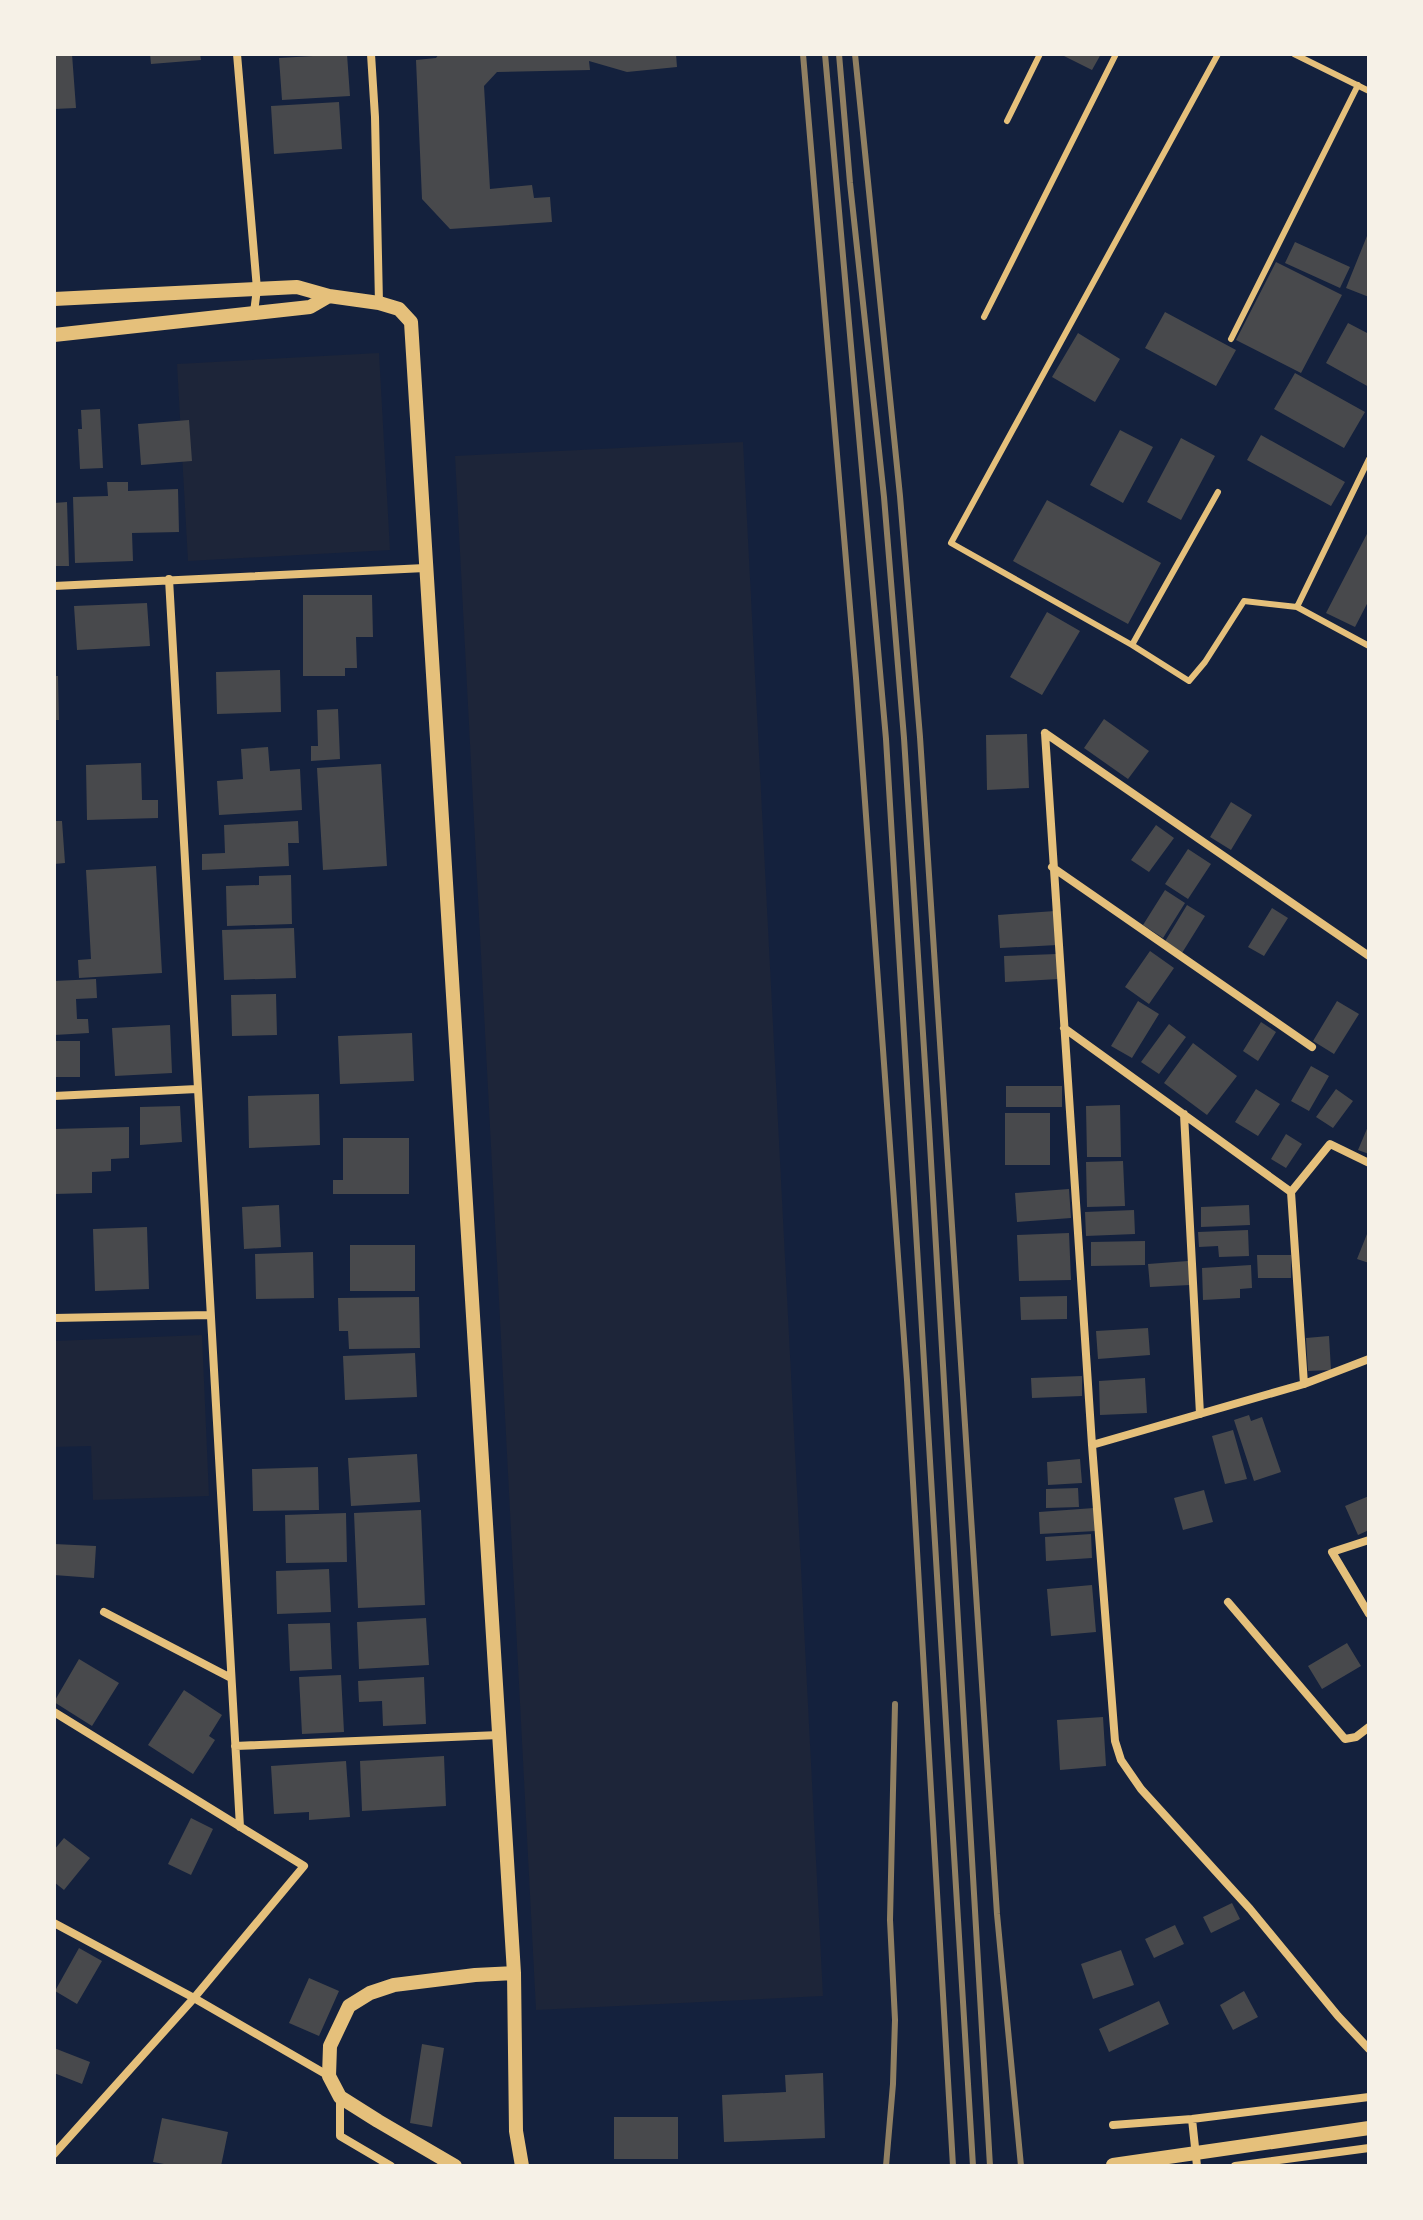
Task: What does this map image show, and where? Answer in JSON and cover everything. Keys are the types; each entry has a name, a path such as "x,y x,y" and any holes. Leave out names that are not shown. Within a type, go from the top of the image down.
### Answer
{"street":[{"path":"237,54 257,289 254,312"},
{"path":"371,54 379,303"},
{"path":"54,299 297,287 399,309 411,322 514,1973 516,2131 522,2166"},
{"path":"54,335 310,307 329,296"},
{"path":"54,586 425,568"},
{"path":"169,579 240,1827"},
{"path":"1369,956 1045,733 1092,1445 1115,1741 1121,1760 1141,1789 1250,1909 1369,2049"},
{"path":"1052,867 1312,1047"},
{"path":"1064,1028 1291,1192"},
{"path":"54,1096 197,1089"},
{"path":"1184,1114 1200,1414"},
{"path":"1304,1384 1291,1192 1330,1144 1369,1163"},
{"path":"54,1318 210,1315"},
{"path":"1092,1445 1304,1384 1369,1359"},
{"path":"1369,1540 1332,1552 1369,1614"},
{"path":"1228,1602 1345,1739 1356,1737 1369,1727"},
{"path":"104,1612 231,1678"},
{"path":"54,1712 304,1866 194,1998 54,2154"},
{"path":"235,1746 499,1735"},
{"path":"54,1923 194,1998 329,2076"},
{"path":"391,2166 340,2136 340,2097 329,2076 330,2046 349,2006 370,1993 394,1985 514,1973"},
{"path":"340,2097 455,2166"},
{"path":"1113,2125 1192,2119 1369,2097"},
{"path":"1192,2119 1197,2166"},
{"path":"1113,2165 1369,2128"},
{"path":"1235,2166 1369,2148"}],"lane":[{"path":"1007,121 1040,54"},
{"path":"984,317 1116,54"},
{"path":"1218,54 951,543 1132,645 1189,681 1205,662 1244,601 1297,607 1369,646"},
{"path":"1294,54 1369,91"},
{"path":"1231,339 1358,85"},
{"path":"1297,607 1369,459"},
{"path":"1132,645 1218,492"}],"shaded area":[{"path":"379,353 390,550 188,561 177,364"},
{"path":"743,442 823,1996 536,2010 455,456"},
{"path":"202,1335 209,1496 93,1500 91,1446 54,1447 54,1341"}],"building":[{"path":"54,54 72,54 76,108 54,109"},
{"path":"150,54 200,54 201,60 151,64"},
{"path":"347,54 350,96 282,100 279,58"},
{"path":"439,54 676,54 677,67 627,72 589,61 590,70 497,72 484,86 490,189 532,185 534,198 550,197 552,222 450,229 422,199 416,60 436,58"},
{"path":"1060,54 1101,54 1092,70"},
{"path":"339,102 342,149 274,154 271,106"},
{"path":"1369,231 1369,297 1346,288"},
{"path":"1295,242 1350,267 1340,288 1285,263"},
{"path":"1276,262 1342,295 1301,373 1236,340"},
{"path":"1165,312 1236,350 1216,386 1145,348"},
{"path":"1348,323 1369,334 1369,387 1326,363"},
{"path":"1078,333 1120,359 1095,402 1052,377"},
{"path":"1295,373 1365,412 1344,448 1274,409"},
{"path":"100,409 103,468 80,469 78,429 82,429 81,410"},
{"path":"189,420 192,461 141,465 138,424"},
{"path":"1120,430 1153,447 1123,503 1090,485"},
{"path":"1261,435 1345,482 1331,506 1247,460"},
{"path":"1181,438 1215,456 1181,520 1147,502"},
{"path":"107,482 128,482 128,491 178,489 179,532 132,533 133,561 75,563 73,497 108,496"},
{"path":"1047,500 1161,563 1128,624 1013,561"},
{"path":"67,502 69,566 54,566 54,503"},
{"path":"1369,530 1369,600 1355,627 1326,613"},
{"path":"303,595 372,595 373,637 356,637 357,668 345,668 345,676 303,676"},
{"path":"147,603 150,646 77,650 74,606"},
{"path":"1047,612 1080,631 1042,695 1010,677"},
{"path":"280,670 281,712 217,714 216,672"},
{"path":"54,676 58,676 59,720 54,720"},
{"path":"338,709 340,759 311,761 311,746 318,746 317,710"},
{"path":"1104,719 1149,751 1128,779 1084,748"},
{"path":"1027,734 1029,788 987,790 986,735"},
{"path":"268,747 270,771 300,769 302,810 219,815 217,781 243,779 241,749"},
{"path":"141,763 142,800 158,800 158,818 87,820 86,765"},
{"path":"381,764 387,866 323,870 317,768"},
{"path":"1231,802 1252,815 1231,850 1210,837"},
{"path":"54,821 62,821 65,863 54,864"},
{"path":"298,821 299,843 288,843 289,866 202,870 202,854 225,853 224,825"},
{"path":"1156,825 1174,838 1149,872 1131,860"},
{"path":"1188,849 1211,864 1188,899 1165,884"},
{"path":"156,866 162,973 79,978 78,960 91,959 86,870"},
{"path":"291,875 292,924 227,926 226,886 259,885 259,876"},
{"path":"1165,890 1185,903 1163,938 1143,925"},
{"path":"1187,905 1205,916 1182,953 1164,943"},
{"path":"1272,908 1288,918 1264,956 1248,947"},
{"path":"1055,911 1057,945 1000,948 998,915"},
{"path":"294,928 296,978 224,980 222,930"},
{"path":"1150,951 1174,968 1149,1004 1125,987"},
{"path":"1057,954 1058,979 1005,982 1004,956"},
{"path":"96,979 97,998 76,999 77,1019 88,1019 89,1033 54,1035 54,981"},
{"path":"276,994 277,1035 232,1036 231,995"},
{"path":"1138,1001 1159,1014 1132,1058 1111,1046"},
{"path":"1337,1001 1359,1014 1334,1054 1313,1041"},
{"path":"1261,1022 1276,1032 1258,1061 1243,1051"},
{"path":"1169,1024 1186,1037 1159,1074 1141,1062"},
{"path":"170,1025 172,1073 115,1076 112,1028"},
{"path":"412,1033 414,1081 340,1084 338,1036"},
{"path":"54,1041 80,1041 80,1077 54,1077"},
{"path":"1193,1043 1237,1076 1207,1115 1164,1083"},
{"path":"1311,1066 1329,1076 1309,1111 1291,1101"},
{"path":"1006,1086 1062,1086 1062,1107 1006,1107"},
{"path":"1256,1089 1280,1104 1258,1136 1235,1122"},
{"path":"1336,1089 1353,1101 1333,1128 1316,1117"},
{"path":"319,1094 320,1145 249,1148 248,1096"},
{"path":"1120,1105 1121,1157 1087,1157 1086,1106"},
{"path":"180,1106 182,1142 140,1145 140,1107"},
{"path":"1005,1113 1050,1113 1050,1165 1005,1165"},
{"path":"1369,1124 1369,1154 1358,1150"},
{"path":"129,1127 129,1158 111,1159 111,1171 92,1172 92,1193 54,1194 54,1129"},
{"path":"1286,1134 1302,1144 1286,1168 1271,1159"},
{"path":"343,1138 409,1138 409,1194 333,1194 333,1180 343,1180"},
{"path":"1123,1161 1125,1206 1087,1207 1086,1162"},
{"path":"1069,1189 1071,1218 1017,1222 1015,1193"},
{"path":"279,1205 281,1247 244,1249 242,1207"},
{"path":"1249,1205 1250,1225 1201,1227 1201,1207"},
{"path":"1134,1210 1135,1234 1086,1236 1085,1212"},
{"path":"147,1227 149,1289 95,1291 93,1229"},
{"path":"1369,1229 1369,1263 1357,1259"},
{"path":"1248,1230 1249,1256 1219,1257 1218,1246 1199,1247 1198,1232"},
{"path":"1069,1233 1071,1280 1019,1281 1017,1235"},
{"path":"1145,1241 1145,1265 1091,1266 1091,1242"},
{"path":"350,1245 415,1245 415,1291 350,1291"},
{"path":"313,1252 314,1298 256,1299 255,1254"},
{"path":"1257,1255 1291,1255 1291,1278 1258,1278"},
{"path":"1188,1261 1190,1285 1150,1287 1148,1264"},
{"path":"1251,1265 1252,1288 1240,1289 1240,1298 1203,1300 1202,1268"},
{"path":"1067,1296 1067,1319 1021,1320 1020,1297"},
{"path":"419,1297 420,1348 349,1349 348,1331 339,1331 338,1298"},
{"path":"1148,1328 1150,1355 1098,1359 1096,1331"},
{"path":"1329,1336 1331,1370 1308,1371 1306,1338"},
{"path":"415,1353 417,1397 345,1400 343,1356"},
{"path":"1082,1376 1082,1396 1032,1398 1031,1378"},
{"path":"1145,1378 1147,1413 1100,1415 1099,1381"},
{"path":"1249,1415 1251,1421 1262,1417 1281,1472 1254,1481 1234,1420"},
{"path":"1233,1430 1247,1479 1225,1484 1212,1436"},
{"path":"417,1454 420,1502 351,1506 348,1458"},
{"path":"1080,1459 1082,1483 1048,1485 1047,1462"},
{"path":"318,1467 319,1510 253,1511 252,1469"},
{"path":"1078,1488 1079,1507 1046,1508 1046,1489"},
{"path":"1204,1490 1213,1522 1183,1530 1174,1498"},
{"path":"1369,1496 1369,1530 1358,1535 1345,1506"},
{"path":"1094,1508 1096,1531 1040,1534 1039,1512"},
{"path":"421,1510 425,1605 358,1608 354,1513"},
{"path":"346,1513 347,1562 286,1563 285,1515"},
{"path":"1091,1534 1092,1558 1046,1561 1045,1537"},
{"path":"54,1544 96,1546 94,1578 54,1575"},
{"path":"329,1569 331,1612 277,1614 276,1571"},
{"path":"1092,1585 1096,1632 1051,1636 1047,1589"},
{"path":"426,1618 429,1665 359,1669 357,1622"},
{"path":"330,1623 332,1669 290,1671 288,1624"},
{"path":"1347,1643 1361,1666 1322,1689 1308,1666"},
{"path":"79,1659 119,1683 92,1726 54,1702"},
{"path":"341,1675 344,1732 302,1734 299,1677"},
{"path":"424,1677 426,1724 383,1726 382,1701 359,1702 358,1681"},
{"path":"184,1690 222,1715 209,1736 215,1740 193,1774 148,1745"},
{"path":"1103,1717 1106,1766 1060,1770 1057,1720"},
{"path":"444,1756 446,1806 362,1811 360,1761"},
{"path":"346,1761 350,1817 309,1820 309,1812 274,1814 271,1766"},
{"path":"191,1818 213,1829 191,1875 168,1864"},
{"path":"64,1838 90,1858 64,1890 54,1882 54,1850"},
{"path":"1232,1903 1240,1919 1211,1933 1203,1917"},
{"path":"1175,1925 1184,1944 1154,1958 1145,1939"},
{"path":"79,1948 102,1961 77,2004 55,1991"},
{"path":"1121,1950 1134,1985 1093,1999 1081,1964"},
{"path":"309,1978 339,1991 319,2036 289,2023"},
{"path":"1244,1991 1258,2017 1233,2030 1220,2005"},
{"path":"1159,2001 1169,2024 1109,2052 1099,2029"},
{"path":"422,2044 444,2048 432,2127 410,2123"},
{"path":"54,2048 90,2062 82,2084 54,2073"},
{"path":"823,2073 825,2138 724,2142 722,2095 786,2092 785,2075"},
{"path":"614,2117 678,2117 678,2159 614,2159"},
{"path":"162,2118 228,2132 221,2166 175,2166 153,2162"}],"railway":[{"path":"803,54 856,678 907,1380 953,2166"},
{"path":"825,54 886,739 973,2166"},
{"path":"839,54 884,497 904,738 990,2166"},
{"path":"855,54 900,496 920,737 997,1914 1021,2166"},
{"path":"886,2166 895,2020 890,1920 895,1704"}]}
